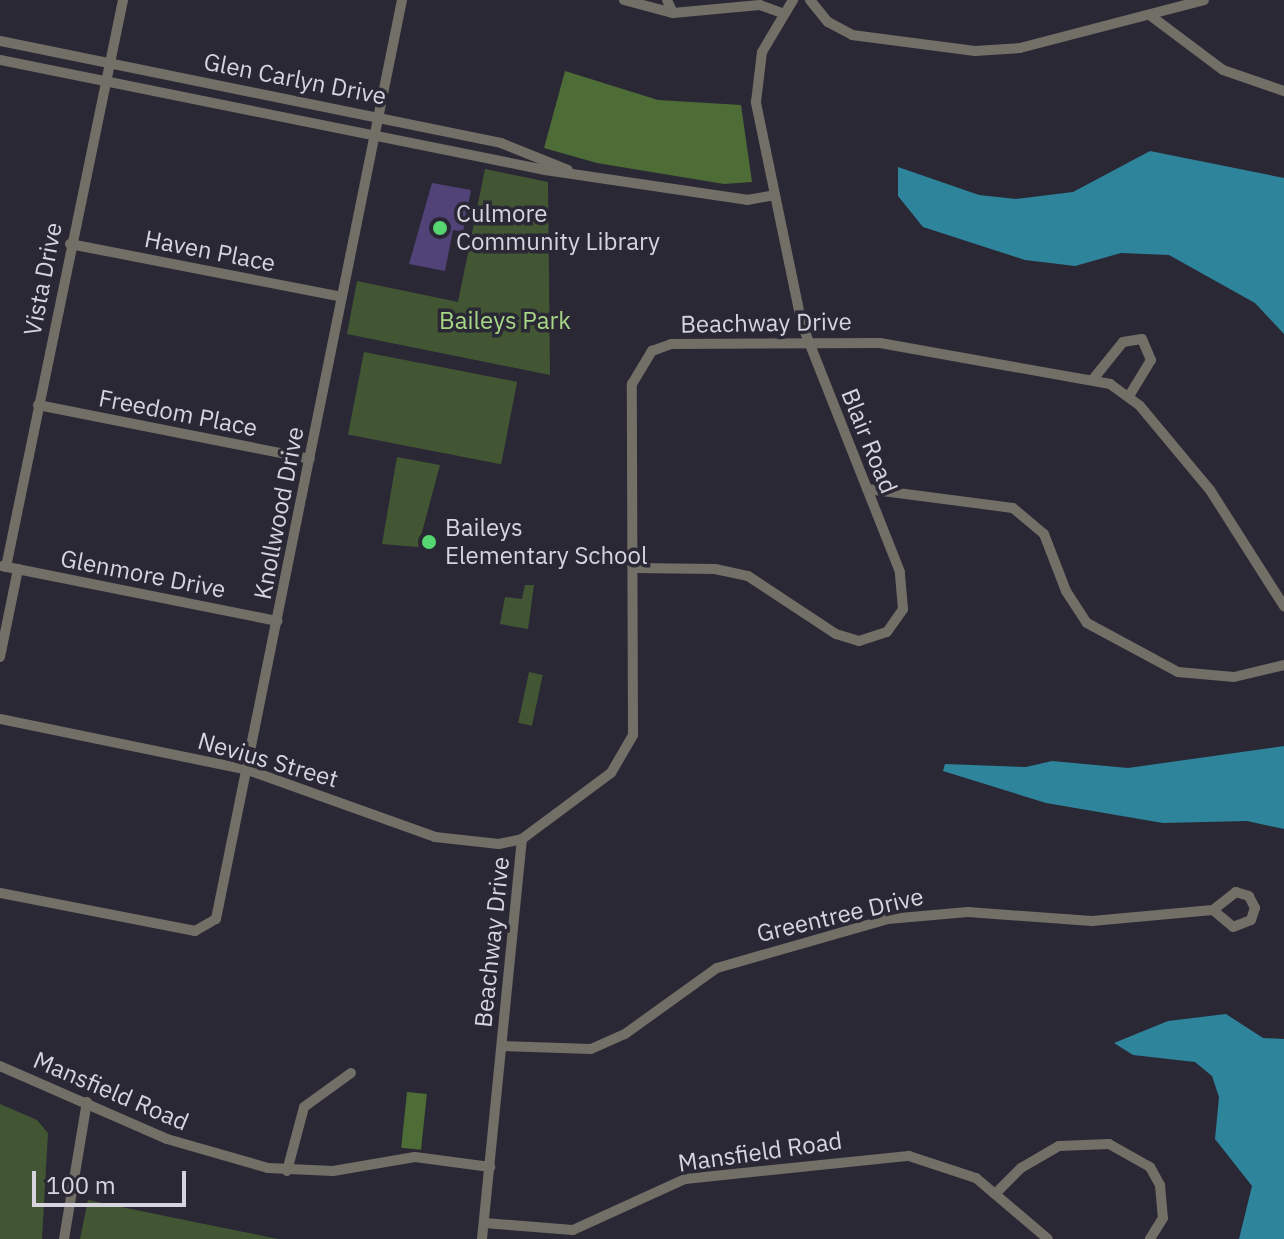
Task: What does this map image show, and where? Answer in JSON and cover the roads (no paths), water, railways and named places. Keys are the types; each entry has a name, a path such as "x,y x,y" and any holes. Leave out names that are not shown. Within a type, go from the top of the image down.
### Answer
{"street":[{"name":"Vista Drive","path":"3,566 123,0"},
{"name":"Knollwood Drive","path":"0,893 195,931 212,924 248,770 402,0"},
{"path":"624,0 673,13 760,5 782,13"},
{"path":"667,0 673,13"},
{"name":"Blair Road","path":"635,568 715,569 748,576 836,634 859,641 881,636 899,619 903,586 807,340 775,195 755,81 762,52 782,13 793,0"},
{"path":"810,0 828,22 852,35 975,51 1020,48 1204,0"},
{"path":"1151,16 1223,70 1284,91"},
{"name":"Glen Carlyn Drive","path":"0,41 501,143 577,174"},
{"name":"Glen Carlyn Drive","path":"0,60 577,174 747,200 775,195"},
{"name":"Haven Place","path":"70,244 342,297"},
{"path":"1094,378 1123,342 1142,339 1151,360 1129,396"},
{"name":"Beachway Drive","path":"482,1239 522,839 598,785 629,747 636,717 632,384 644,358 671,344 807,340 880,343 1094,378 1129,396 1238,526 1284,606"},
{"name":"Freedom Place","path":"38,405 310,459"},
{"path":"867,489 1013,508 1044,534 1087,623 1178,672 1224,677 1284,665"},
{"name":"Glenmore Drive","path":"3,566 278,621"},
{"path":"0,657 18,569"},
{"name":"Nevius Street","path":"0,719 248,770 435,837 499,844 522,839"},
{"name":"Greentree Drive","path":"502,1046 591,1049 625,1034 717,968 888,919 968,912 1092,921 1213,910"},
{"name":"Mansfield Road","path":"0,1066 167,1139 287,1171 333,1171 406,1157 490,1167"},
{"path":"287,1171 304,1107 351,1073"},
{"path":"64,1239 87,1102"},
{"path":"995,1194 1021,1168 1059,1146 1109,1144 1150,1167 1160,1185 1163,1218 1150,1239"},
{"name":"Mansfield Road","path":"484,1223 581,1228 685,1179 887,1156 950,1165 995,1194 1048,1239"},
{"path":"581,1228 588,1239"}],"water":[{"path":"1150,151 1284,178 1284,334 1255,303 1169,255 1121,253 1075,266 1025,260 923,227 898,196 898,167 979,195 1016,199 1073,192"},
{"path":"1284,746 1284,829 1247,821 1163,823 1046,803 943,771 945,764 1026,767 1052,761 1128,768"},
{"path":"1226,1014 1263,1038 1284,1039 1284,1239 1239,1239 1252,1186 1215,1139 1219,1097 1212,1076 1195,1062 1133,1055 1114,1043 1168,1021"}],"place":[{"name":"Culmore Community Library","path":"440,228"},
{"name":"Baileys Elementary School","path":"429,542"}],"park label":[{"name":"Baileys Park","path":"505,321"}]}
